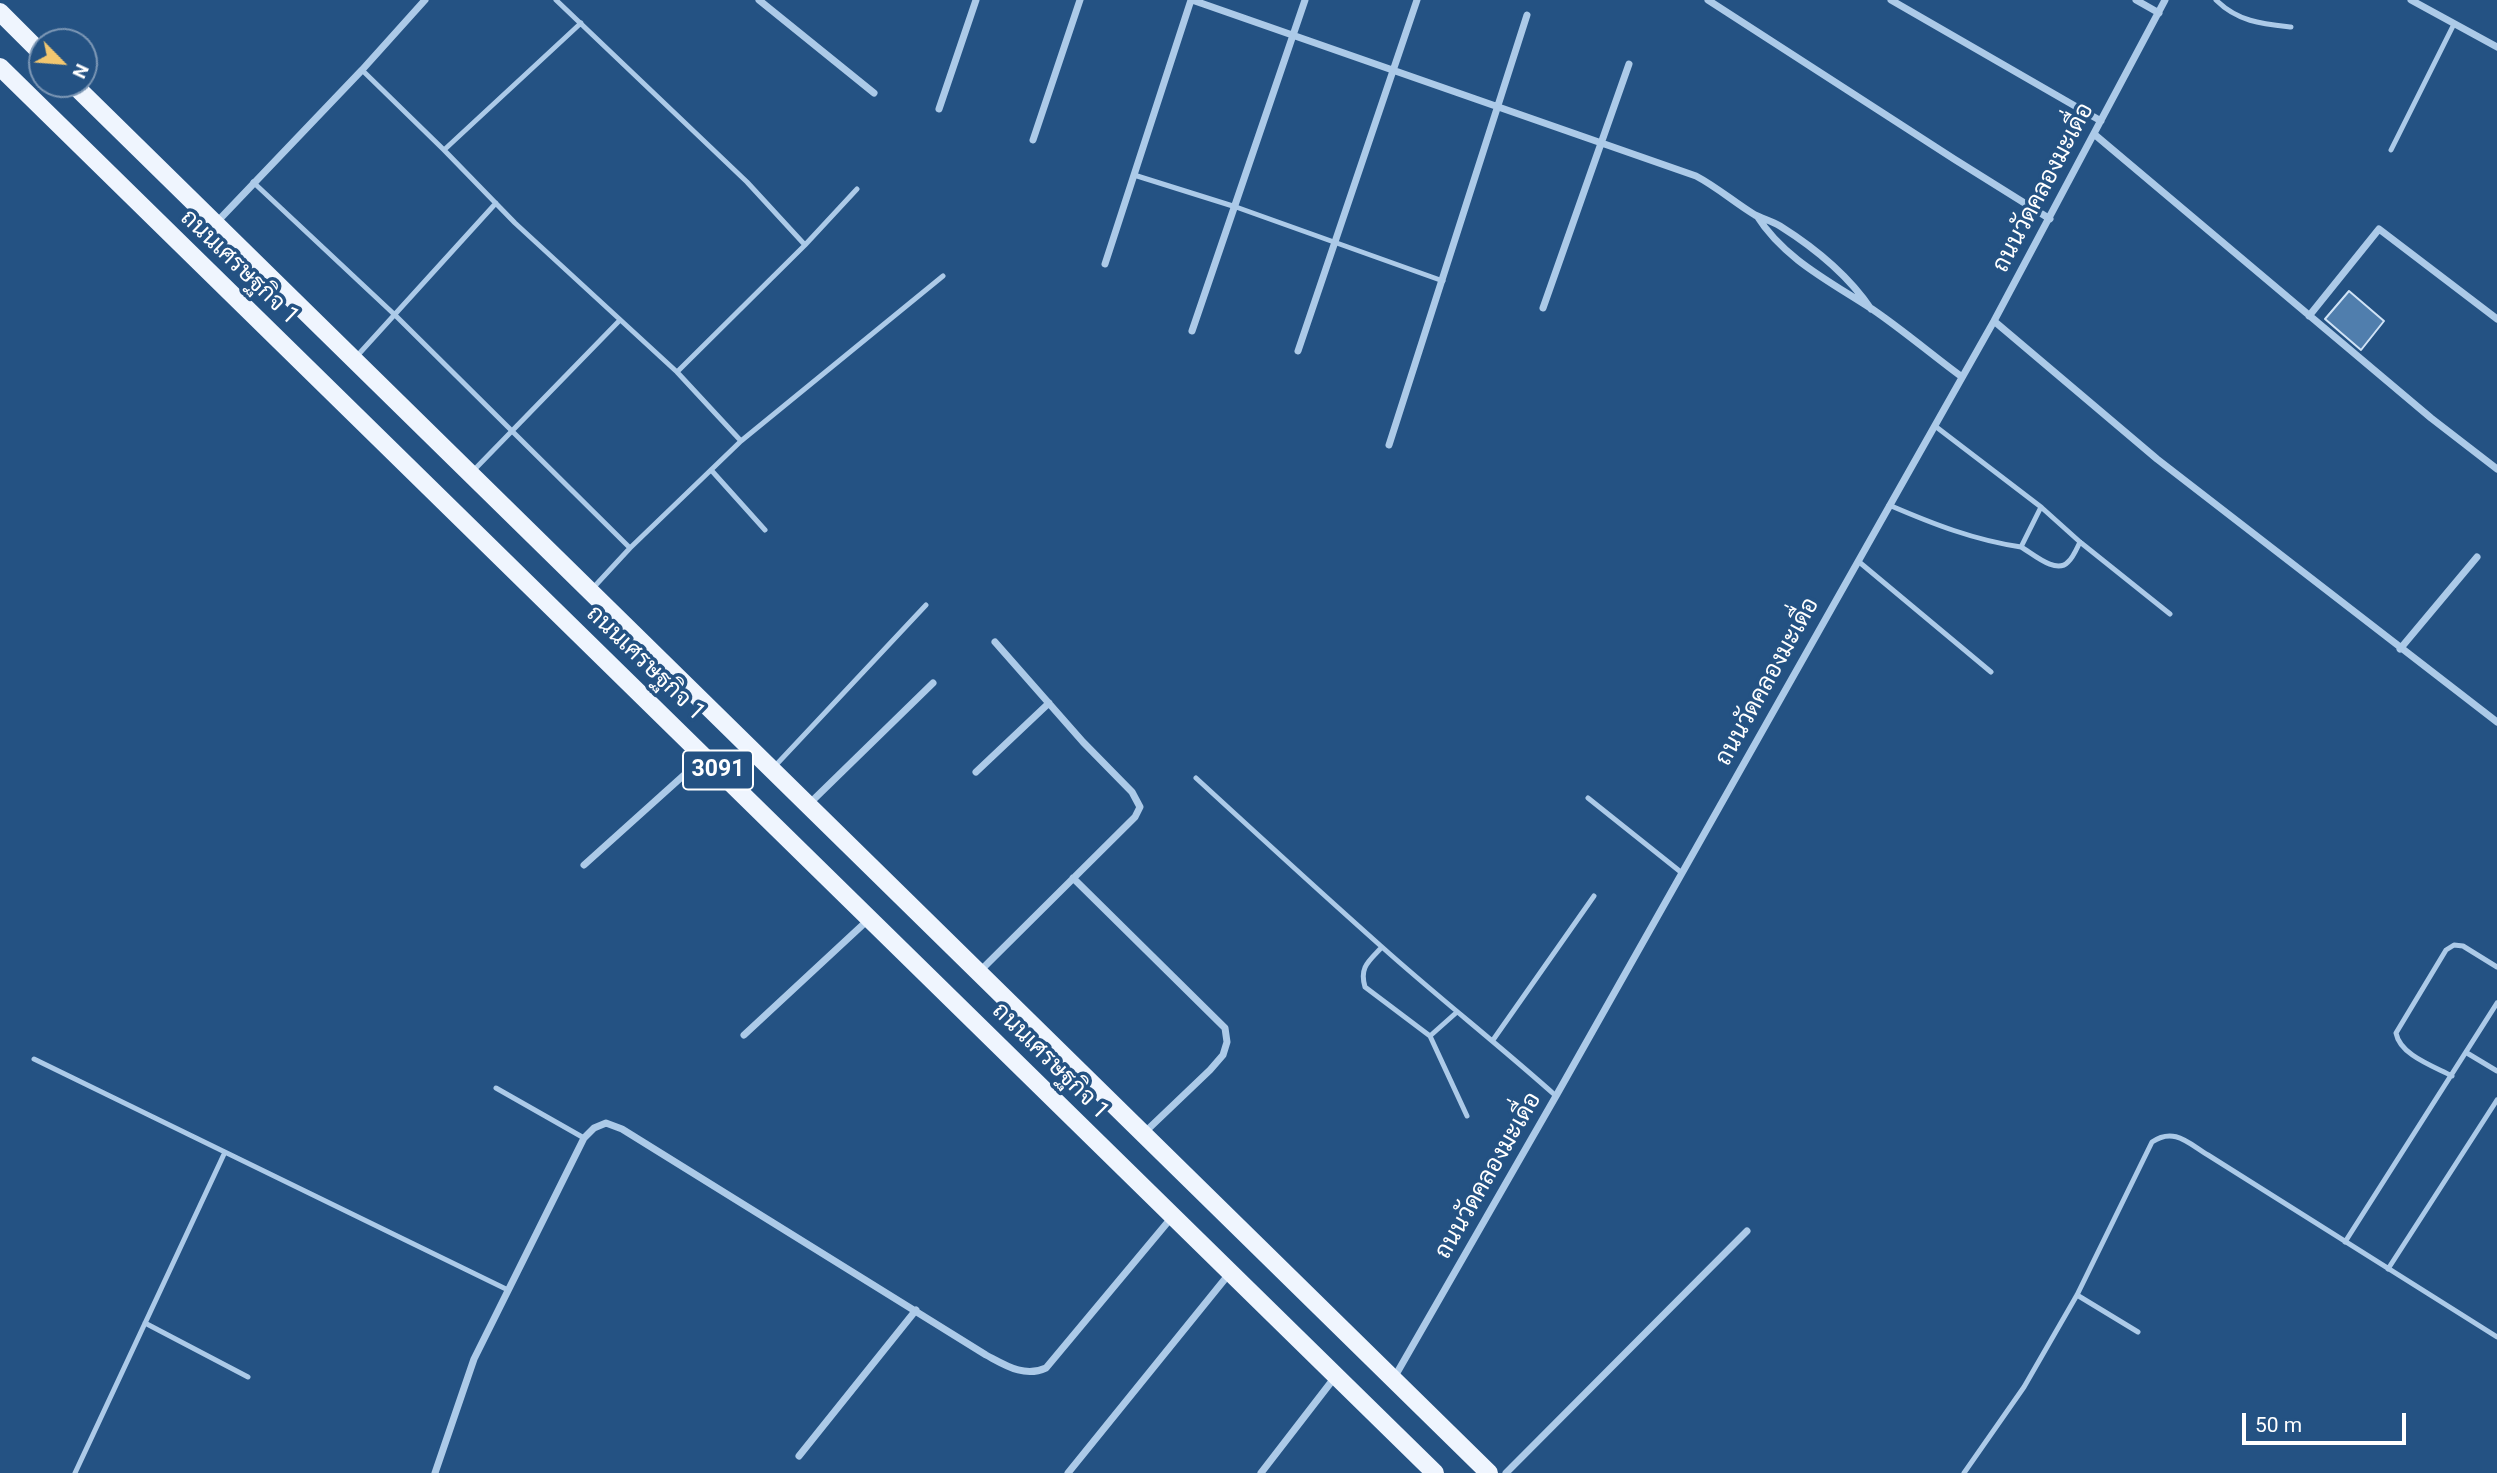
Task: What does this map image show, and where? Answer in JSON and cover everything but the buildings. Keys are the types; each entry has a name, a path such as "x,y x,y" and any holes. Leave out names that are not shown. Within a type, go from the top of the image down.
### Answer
{"main road":[{"path":"0,12 28,40"},
{"name":"ถนนเศรษฐกิจ 1","path":"0,68 1436,1473"},
{"name":"ถนนเศรษฐกิจ 1","path":"87,98 1489,1473"}],"street":[{"path":"214,224 362,70 425,0"},
{"path":"759,0 874,93"},
{"path":"939,109 976,0"},
{"path":"1032,140 1080,0"},
{"path":"1105,264 1192,0 1696,176 1756,215 1778,224 1846,276 1871,309"},
{"path":"1192,331 1305,0"},
{"path":"1298,351 1417,0"},
{"path":"1708,0 2050,219"},
{"path":"1891,0 2101,121"},
{"path":"2136,0 2159,13"},
{"name":"ถนนวัดคลองมะเดื่อ","path":"1394,1378 1994,321 2165,0"},
{"path":"2411,0 2497,47"},
{"path":"1389,446 1527,15"},
{"path":"1543,308 1629,64"},
{"path":"2094,134 2431,418 2497,469"},
{"path":"1756,215 1769,234 1802,262 1871,309 1962,377"},
{"path":"2309,316 2379,229 2497,318"},
{"path":"1994,321 2157,459 2497,722"},
{"path":"2400,649 2477,557"},
{"path":"978,973 1135,817 1140,807 1132,792 995,642"},
{"path":"808,805 933,683"},
{"path":"976,772 1049,703"},
{"path":"584,864 705,757"},
{"path":"1073,878 1225,1028 1227,1042 1223,1055 1143,1134"},
{"path":"744,1035 870,919"},
{"path":"435,1473 474,1359 584,1138 594,1128 606,1124 622,1129 986,1355 1017,1371 1036,1373 1046,1368 1173,1217"},
{"path":"1506,1473 1747,1231"},
{"path":"1068,1473 1230,1273"},
{"path":"799,1456 916,1310"},
{"path":"1261,1473 1335,1377"}],"lane":[{"path":"556,0 747,182 805,245"},
{"path":"2216,0 2240,18 2258,24 2291,27"},
{"path":"444,150 581,23"},
{"path":"2391,150 2454,24"},
{"path":"362,70 496,204 677,372 741,441"},
{"path":"1134,175 1236,207 1443,281"},
{"path":"253,182 396,316 630,548"},
{"path":"677,372 805,245 857,189"},
{"path":"354,359 496,204"},
{"path":"591,590 630,548 741,441 943,276"},
{"path":"471,474 620,320"},
{"path":"1935,426 2041,507 2170,614"},
{"path":"712,471 765,530"},
{"path":"1889,505 1952,531 1994,543 2021,547 2053,566 2062,566 2068,562 2080,542"},
{"path":"2021,547 2041,507"},
{"path":"1858,561 1991,672"},
{"path":"772,769 926,605"},
{"path":"1196,778 1382,947 1556,1096"},
{"path":"1588,798 1682,873"},
{"path":"1493,1040 1594,896"},
{"path":"2452,1076 2405,1050 2398,1042 2396,1032 2446,950 2454,945 2463,946 2497,967"},
{"path":"1382,947 1364,967 1362,976 1365,987 1430,1036 1467,1116"},
{"path":"2345,1242 2497,1003"},
{"path":"1430,1036 1457,1012"},
{"path":"2467,1053 2497,1071"},
{"path":"34,1059 508,1290"},
{"path":"496,1088 584,1138"},
{"path":"2388,1269 2497,1100"},
{"path":"1964,1473 2024,1387 2077,1294 2152,1142 2163,1135 2174,1136 2208,1155 2497,1337"},
{"path":"75,1473 225,1153"},
{"path":"2077,1294 2138,1332"},
{"path":"145,1323 248,1377"}]}
